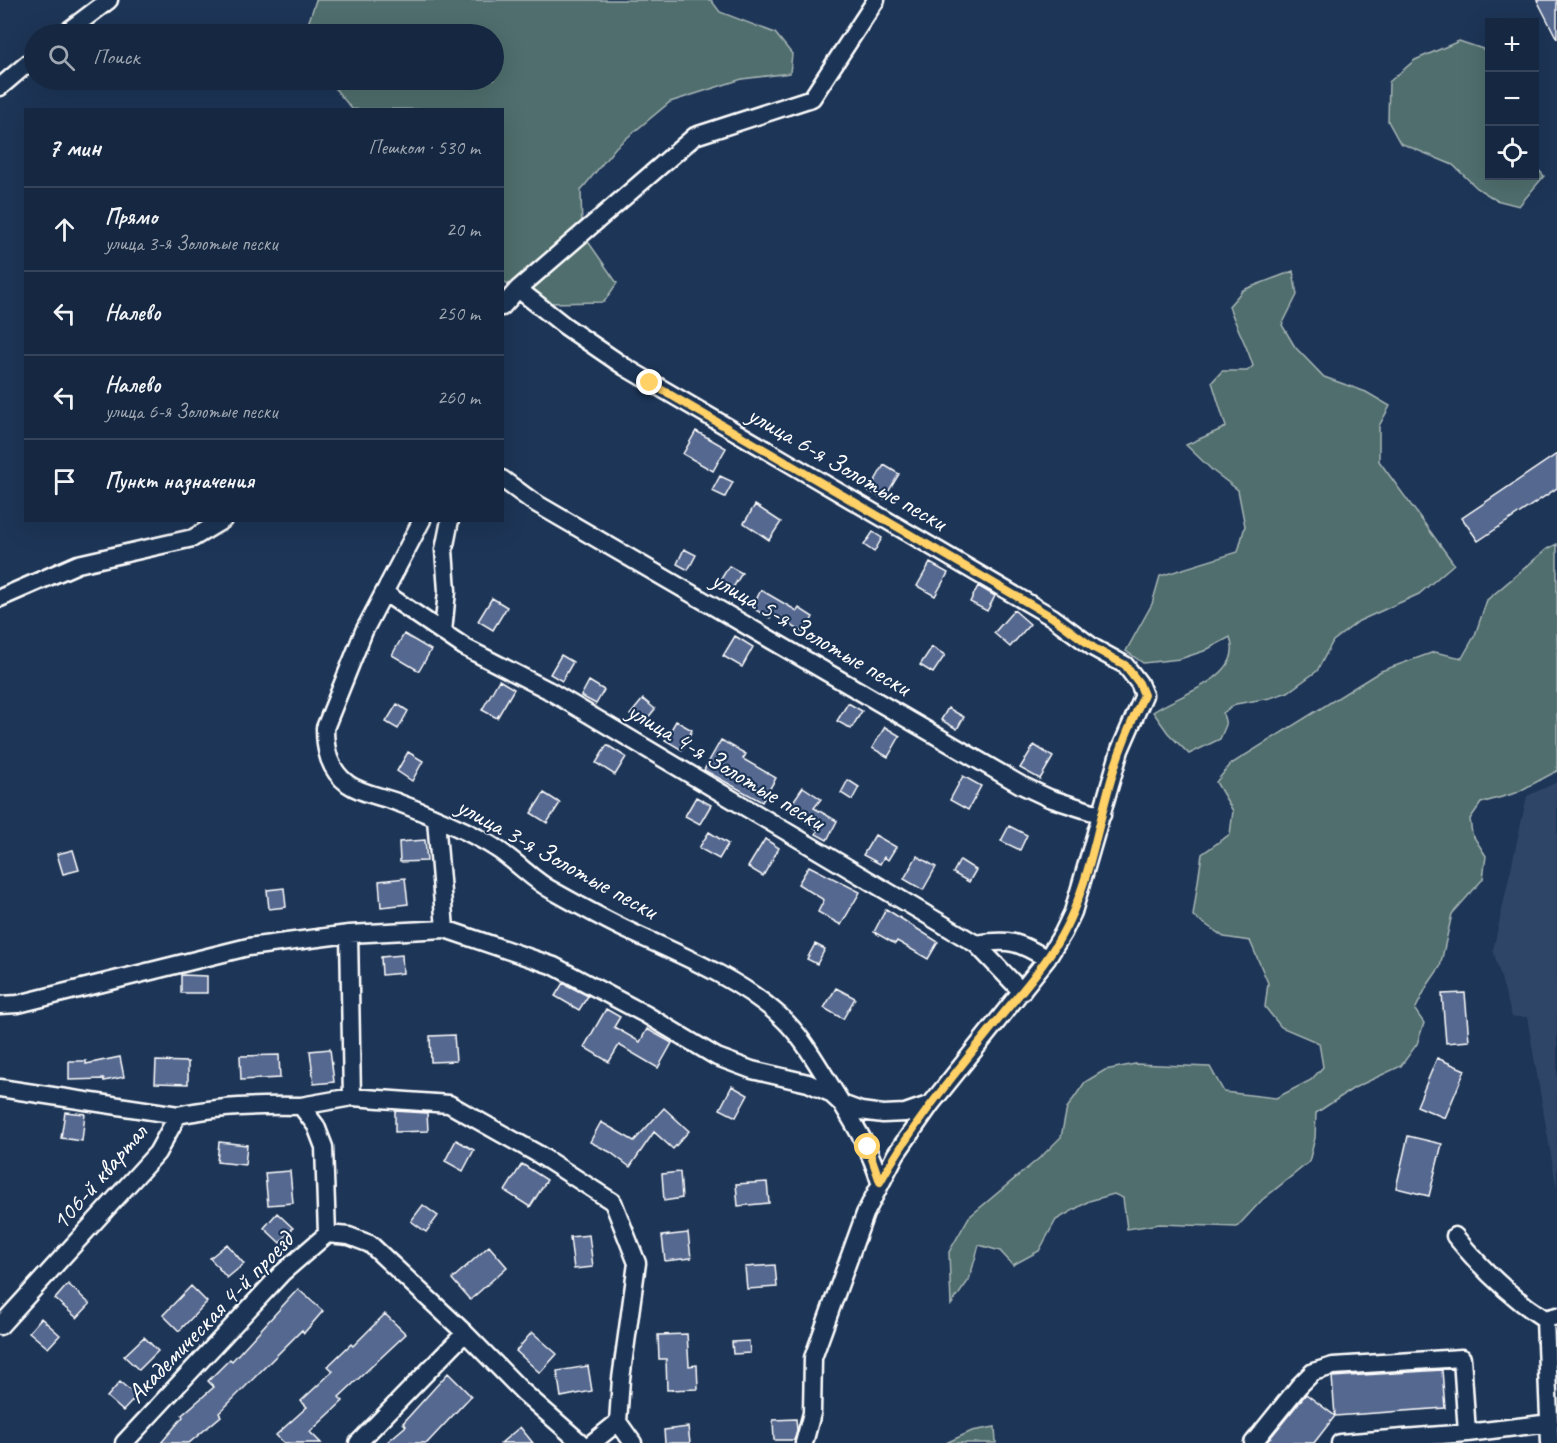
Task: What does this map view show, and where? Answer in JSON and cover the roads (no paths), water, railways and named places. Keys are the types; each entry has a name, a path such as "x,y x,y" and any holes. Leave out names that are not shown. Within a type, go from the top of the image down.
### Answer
{"street":[{"path":"77,24 109,0"},
{"path":"504,305 518,289 694,136 812,98 876,0"},
{"path":"0,87 24,67"},
{"name":"улица 6-я Золотые пески","path":"518,289 572,331 642,378 1052,617 1094,648 1125,665 1139,683 1144,695 1120,750 1102,815"},
{"name":"улица 5-я Золотые пески","path":"504,480 532,501 1021,786 1049,798 1102,815"},
{"path":"0,598 78,564 193,538 220,522"},
{"name":"улица 3-я Золотые пески","path":"421,522 364,632 325,728 328,758 335,771 348,784 466,832 500,851 552,891 622,928 700,963 764,1003 794,1031 810,1052 868,1147 880,1182"},
{"path":"443,632 447,591 444,550 450,522"},
{"name":"улица 4-я Золотые пески","path":"385,593 480,656 548,690 976,944 1022,992"},
{"path":"804,1443 812,1413 813,1359 865,1214 880,1182 908,1135 1022,992 1063,933 1072,912 1102,815"},
{"path":"436,819 445,929"},
{"path":"0,1005 18,1004 248,947 349,934 445,929 554,966 645,1014 717,1057 752,1070 808,1083 830,1093 842,1104 861,1111 883,1114 905,1113 931,1104"},
{"path":"349,934 352,1097"},
{"path":"976,944 1001,940 1016,943 1047,959"},
{"path":"0,1088 178,1115"},
{"name":"106-й квартал","path":"0,1326 157,1153 178,1115 261,1105 302,1106 352,1097 449,1104 538,1154 613,1202 638,1263 621,1379 618,1422"},
{"path":"302,1106 316,1126 324,1147 327,1234"},
{"name":"Академическая 4-й проезд","path":"124,1443 282,1273 327,1234 348,1236 370,1244 465,1333"},
{"path":"1455,1236 1475,1261 1526,1307 1551,1318 1550,1443"},
{"path":"358,1443 465,1333 523,1392 581,1443"},
{"path":"1253,1443 1313,1372 1333,1366 1462,1358 1467,1433"},
{"path":"592,1443 618,1422 633,1443"},
{"path":"1340,1443 1467,1433 1550,1423"}]}
